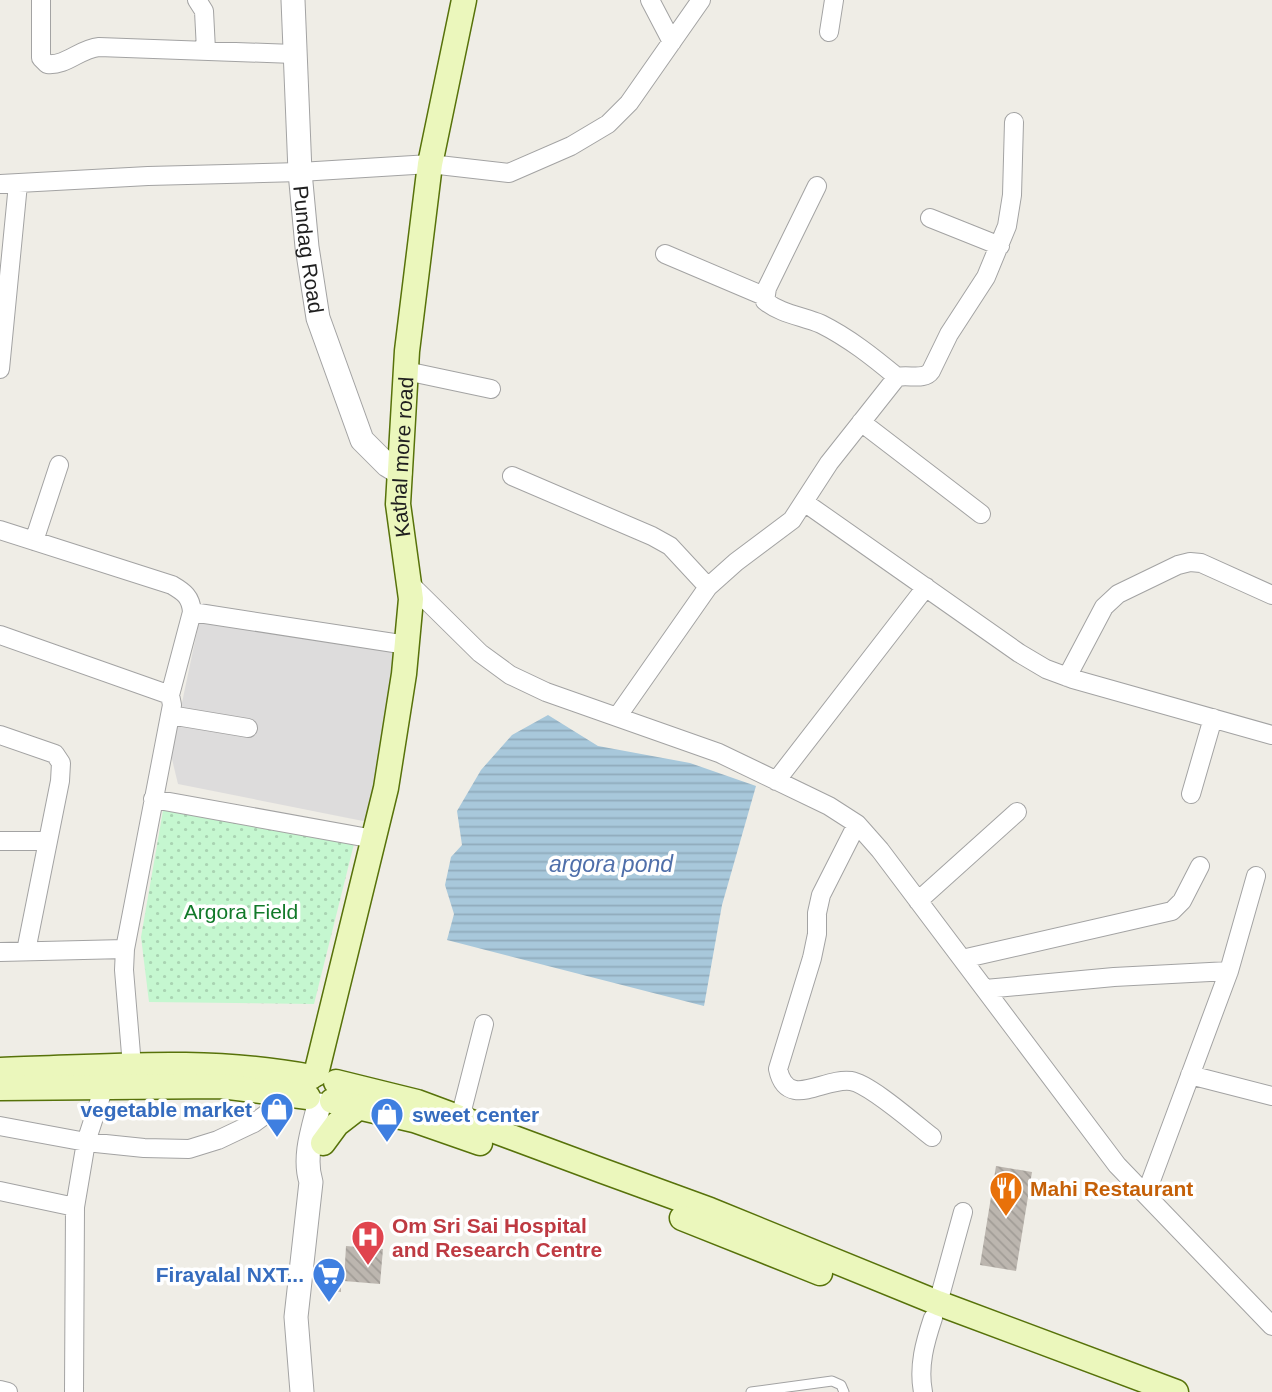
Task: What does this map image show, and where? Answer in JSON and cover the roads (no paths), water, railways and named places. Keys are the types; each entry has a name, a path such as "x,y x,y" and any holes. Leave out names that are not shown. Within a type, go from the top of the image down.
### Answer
{"main road":[{"name":"Kathal more road","path":"317,1091 386,788 407,645 411,599 398,504 406,371 430,164 464,0"},
{"path":"0,1070 212,1065 268,1069 359,1107 427,1125 935,1310 1176,1392"},
{"path":"0,1088 221,1086 317,1091 408,1100 710,1210 935,1310 1132,1392"},
{"path":"323,1143 337,1124 359,1107"}],"street":[{"path":"41,0 41,58 47,65 61,64 86,50 99,47 294,54"},
{"path":"197,0 204,11 206,50"},
{"name":"Pundag Road","path":"293,0 300,172 307,247 321,330 362,440 387,465 400,473"},
{"path":"650,0 671,42"},
{"path":"0,184 430,164 509,173 571,146 616,116 629,103 701,0"},
{"path":"829,32 834,0"},
{"path":"817,186 764,296 765,302 818,323 844,337 897,377 928,375 949,334 986,277 1007,226 1012,195 1014,122"},
{"path":"0,369 18,184"},
{"path":"930,218 1000,246"},
{"path":"665,254 764,296"},
{"path":"406,371 491,389"},
{"path":"617,717 708,587 792,520 829,463 897,377"},
{"path":"861,422 981,514"},
{"path":"34,541 59,465"},
{"path":"512,476 670,546 708,587"},
{"path":"804,502 1019,653 1046,669 1272,735"},
{"path":"0,530 172,585 184,592 191,602 192,612 170,695 172,705 125,949 126,1008 132,1066"},
{"path":"1067,677 1104,607 1118,594 1178,565 1201,563 1272,595"},
{"path":"409,583 480,653 510,675 547,692 719,753 830,806 857,824 1117,1165 1272,1326"},
{"path":"776,781 926,587"},
{"path":"192,612 407,645"},
{"path":"0,635 170,695"},
{"path":"170,715 248,728"},
{"path":"1191,794 1213,718"},
{"path":"0,735 55,754 61,764 60,781 26,951"},
{"path":"153,799 374,839"},
{"path":"918,901 1017,812"},
{"path":"857,824 821,895 812,958 778,1069 781,1083 789,1089 804,1089 853,1081 932,1137"},
{"path":"0,841 48,841"},
{"path":"962,959 1172,911 1182,901 1200,866"},
{"path":"1146,1194 1229,971 1256,876"},
{"path":"0,952 125,949"},
{"path":"985,989 1114,977 1229,971"},
{"path":"460,1118 484,1024"},
{"path":"1190,1075 1272,1096"},
{"path":"74,1392 75,1206 86,1142 104,1087"},
{"path":"0,1126 86,1142 189,1149 218,1140 254,1123 280,1104 317,1091"},
{"path":"302,1392 296,1317 311,1182 317,1170 323,1143 317,1091"},
{"path":"311,1182 307,1170 317,1091"},
{"path":"0,1191 75,1206"},
{"path":"923,1392 921,1368 924,1347 963,1212"},
{"path":"0,1390 8,1392"}],"lane":[{"path":"751,1392 832,1381 841,1385 845,1392"}],"water":[{"name":"argora pond","path":"548,715 598,746 690,763 756,786 722,905 704,1006 447,940 454,914 445,885 451,857 462,845 457,811 481,770 512,735"}],"place":[{"name":"vegetable market","path":"277,1139"},
{"name":"sweet center","path":"387,1144"},
{"name":"Mahi Restaurant","path":"1006,1218"},
{"name":"Om Sri Sai Hospital and Research Centre","path":"368,1267"},
{"name":"Firayalal NXT...","path":"329,1304"}],"park label":[{"name":"Argora Field","path":"241,911"}]}
